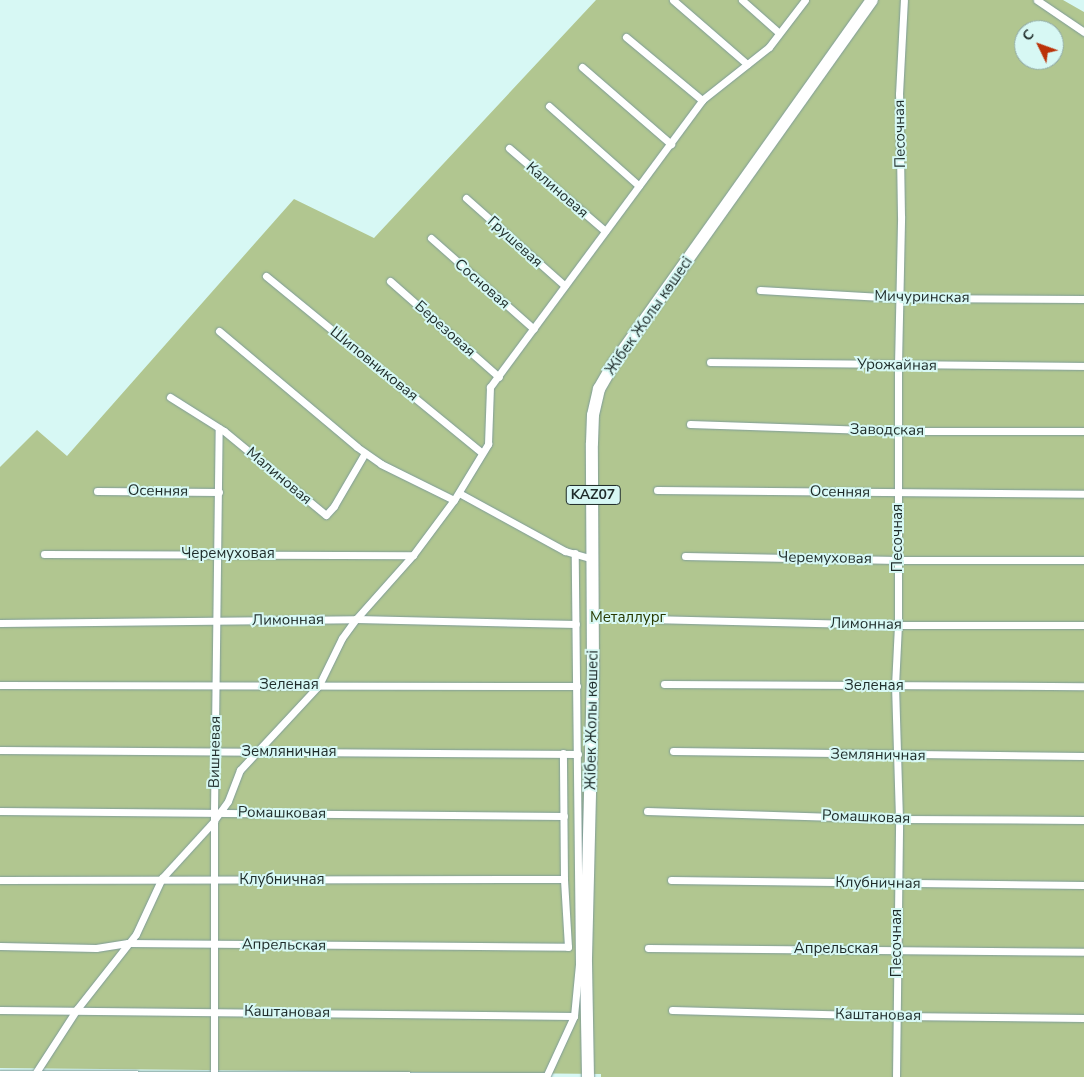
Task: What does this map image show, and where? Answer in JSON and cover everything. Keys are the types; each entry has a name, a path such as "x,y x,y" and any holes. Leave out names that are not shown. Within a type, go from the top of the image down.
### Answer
{"highway":[{"name":"Жібек Жолы көшесі","path":"588,1077 586,958 593,666 592,443 593,415 599,389 614,363 872,0"}],"street":[{"path":"673,0 747,64"},
{"path":"742,0 778,32"},
{"name":"Песочная","path":"896,1077 899,755 895,686 898,625 898,365 901,216 899,94 904,0"},
{"path":"1037,0 1084,32"},
{"path":"34,1075 77,1009 136,934 162,878 216,816 240,770 319,685 342,638 356,619 413,555 459,493 488,444 490,387 702,100 769,47 778,32 803,1"},
{"path":"626,36 702,100"},
{"path":"582,67 670,144"},
{"path":"549,106 639,186"},
{"name":"Калиновая","path":"509,148 605,232"},
{"name":"Грушевая","path":"466,198 565,286"},
{"name":"Сосновая","path":"430,238 534,329"},
{"name":"Шиповниковая","path":"266,276 482,453"},
{"name":"Березовая","path":"390,280 499,377"},
{"name":"Мичуринская","path":"760,290 899,298 1084,298"},
{"path":"219,331 365,453 416,483 454,500"},
{"name":"Урожайная","path":"710,362 1084,366"},
{"name":"Малиновая","path":"170,397 219,428 326,515 334,506 365,453"},
{"name":"Заводская","path":"690,424 898,431 1084,430"},
{"name":"Вишневая","path":"214,1076 214,880 219,428"},
{"name":"Осенняя","path":"657,490 1084,494"},
{"name":"Осенняя","path":"97,491 219,492"},
{"path":"459,493 565,551 593,559"},
{"name":"Черемуховая","path":"44,554 413,555"},
{"path":"0,1074 546,1076 574,1016 579,964 575,554"},
{"name":"Черемуховая","path":"685,556 898,560 1084,560"},
{"name":"Лимонная","path":"0,623 356,619 576,624"},
{"name":"Лимонная","path":"649,619 898,625 1084,626"},
{"name":"Зеленая","path":"664,684 1084,686"},
{"name":"Зеленая","path":"0,685 577,686"},
{"name":"Земляничная","path":"0,750 578,754"},
{"name":"Земляничная","path":"672,751 1084,756"},
{"path":"563,754 564,879"},
{"name":"Ромашковая","path":"647,810 899,819 1084,820"},
{"name":"Ромашковая","path":"0,811 216,816 564,816"},
{"name":"Клубничная","path":"0,880 162,878 214,880 564,879"},
{"name":"Апрельская","path":"0,946 96,948 128,943 568,948 564,879"},
{"name":"Клубничная","path":"671,880 1084,885"},
{"name":"Апрельская","path":"648,948 1084,952"},
{"name":"Каштановая","path":"0,1010 77,1009 574,1016"},
{"name":"Каштановая","path":"672,1010 897,1016 1084,1018"}],"green space":[{"name":"Металлург","path":"596,0 1063,0 1084,12 1084,1077 601,1077 601,1074 0,1068 0,467 37,430 67,456 294,199 374,238"}]}
